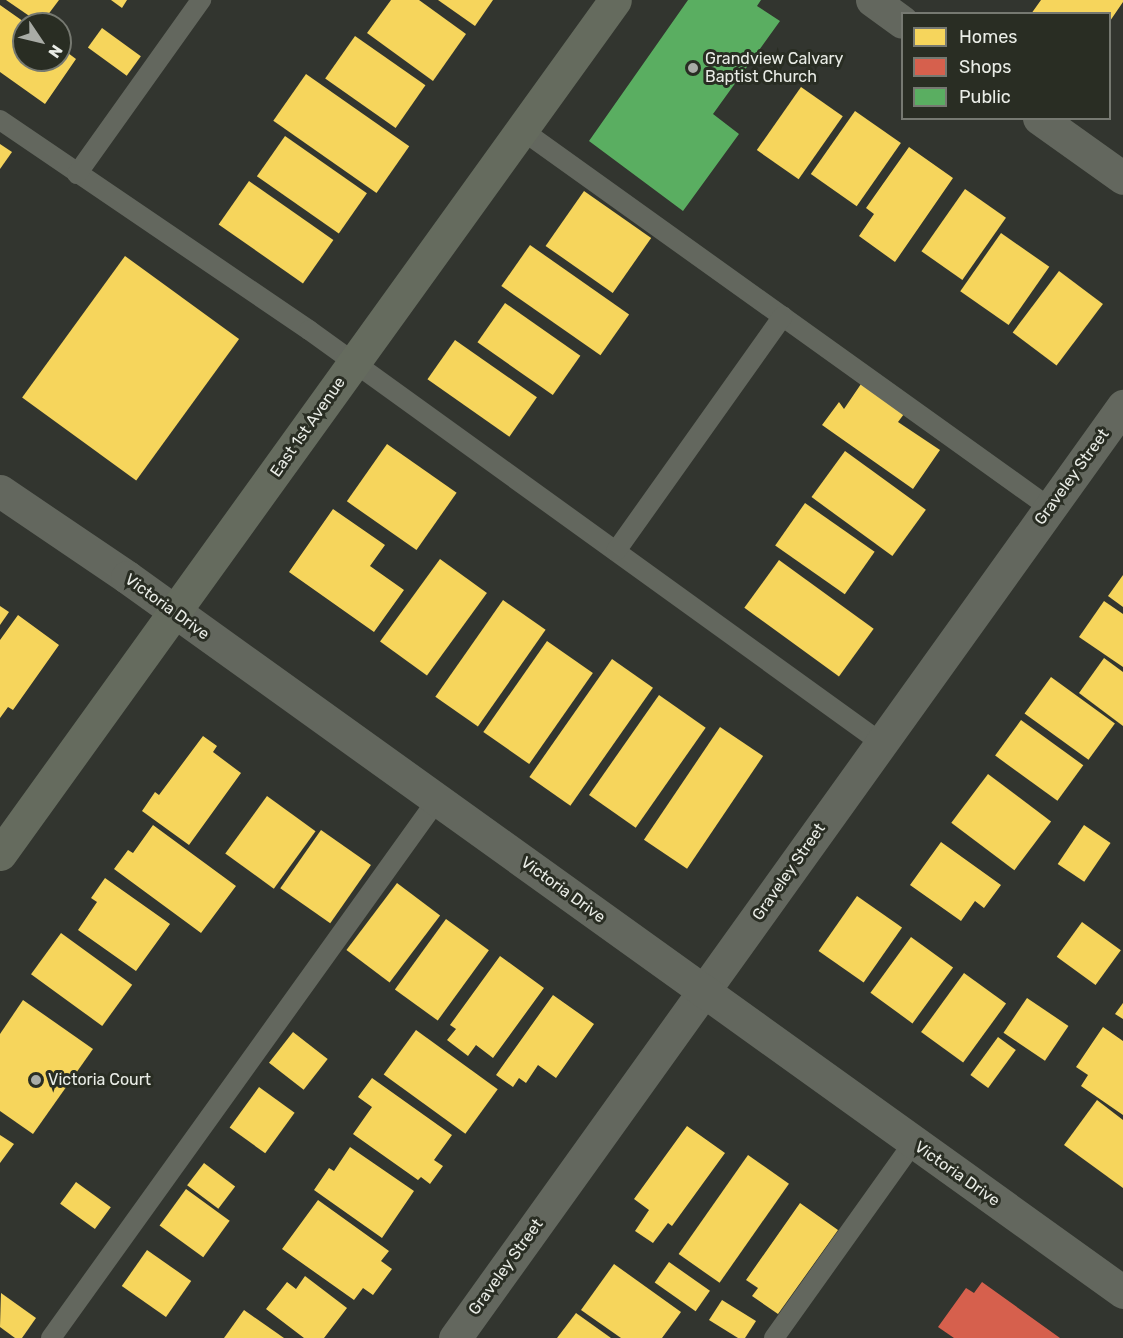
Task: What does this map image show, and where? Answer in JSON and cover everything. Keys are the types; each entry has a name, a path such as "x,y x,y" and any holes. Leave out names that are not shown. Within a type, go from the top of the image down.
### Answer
{"main road":[{"name":"East 1st Avenue","path":"0,854 615,0"}],"street":[{"path":"872,0 901,21"},
{"path":"1042,120 1123,178"},
{"name":"Graveley Street","path":"455,1338 1123,406"},
{"name":"Victoria Drive","path":"0,491 175,612 1123,1292"}],"lane":[{"path":"77,174 201,0"},
{"path":"0,120 309,330 880,742"},
{"path":"522,130 1050,508"},
{"path":"616,551 783,316"},
{"path":"51,1338 437,800"},
{"path":"774,1338 913,1143"}],"building: Homes":[{"path":"6,0 59,0 50,12 24,12"},
{"path":"111,0 127,0 122,8"},
{"path":"391,0 419,0 466,34 433,81 367,33"},
{"path":"438,0 493,0 475,26"},
{"path":"1041,0 1123,0 1111,20 1111,12 1032,12"},
{"path":"0,5 12,13 12,72 67,72 45,104 0,72"},
{"path":"102,28 141,56 127,76 88,47"},
{"path":"355,36 425,85 396,128 325,79"},
{"path":"306,74 409,146 377,193 273,121"},
{"path":"801,87 843,116 799,179 757,150"},
{"path":"855,111 901,143 857,206 811,174"},
{"path":"285,136 367,193 339,233 257,176"},
{"path":"0,144 12,152 0,169"},
{"path":"909,147 953,178 895,262 859,236 874,214 866,208"},
{"path":"249,181 333,240 303,283 219,224"},
{"path":"965,189 1006,218 962,280 921,251"},
{"path":"584,191 651,238 613,293 546,246"},
{"path":"1001,233 1049,267 1009,325 960,291"},
{"path":"530,245 629,314 600,355 501,286"},
{"path":"125,256 239,339 136,480 22,398"},
{"path":"1059,271 1103,304 1057,366 1013,332"},
{"path":"505,303 580,356 553,395 477,342"},
{"path":"455,340 537,397 509,437 427,379"},
{"path":"861,384 904,414 898,422 940,450 913,489 822,425 839,402 844,409"},
{"path":"387,444 457,493 416,550 347,501"},
{"path":"845,451 926,510 892,556 811,497"},
{"path":"805,503 875,552 845,594 775,546"},
{"path":"333,509 385,545 370,566 404,590 374,632 289,572"},
{"path":"440,559 487,593 427,676 380,642"},
{"path":"779,560 874,629 839,677 744,608"},
{"path":"1123,575 1123,607 1108,596"},
{"path":"503,600 546,630 478,726 435,697"},
{"path":"1104,601 1123,614 1123,667 1079,637"},
{"path":"0,606 9,612 0,625"},
{"path":"18,615 59,645 13,710 8,707 0,718 0,640"},
{"path":"547,641 593,673 529,764 483,732"},
{"path":"1104,658 1123,672 1123,726 1079,693"},
{"path":"612,659 653,688 570,806 529,777"},
{"path":"1051,677 1115,723 1088,760 1025,713"},
{"path":"659,695 706,728 636,828 589,795"},
{"path":"1021,720 1083,765 1057,801 995,756"},
{"path":"720,727 763,756 687,869 644,840"},
{"path":"203,736 217,746 213,752 241,773 189,845 142,811 155,792 159,795"},
{"path":"988,774 1051,822 1014,870 951,823"},
{"path":"267,796 316,831 274,889 225,853"},
{"path":"153,825 236,886 201,933 114,869 128,850 133,853"},
{"path":"1084,825 1111,843 1084,882 1058,864"},
{"path":"321,830 371,865 330,923 280,888"},
{"path":"941,842 1001,885 984,908 975,901 961,921 910,885"},
{"path":"105,878 170,924 136,971 78,930 97,902 91,898"},
{"path":"397,883 440,915 390,983 346,950"},
{"path":"857,896 902,928 864,982 819,951"},
{"path":"446,919 489,950 438,1021 395,989"},
{"path":"1082,922 1121,950 1096,985 1057,957"},
{"path":"61,933 132,985 102,1026 31,974"},
{"path":"911,937 953,968 913,1023 870,993"},
{"path":"500,956 544,988 493,1058 476,1045 468,1056 447,1040 456,1029 450,1025"},
{"path":"964,973 1006,1004 963,1063 921,1032"},
{"path":"553,995 594,1024 556,1078 538,1065 526,1083 519,1078 513,1087 496,1075"},
{"path":"1027,998 1068,1026 1045,1061 1004,1033"},
{"name":"Victoria Court","path":"23,1000 93,1049 33,1134 0,1111 0,1034"},
{"path":"1123,1003 1123,1019 1115,1014"},
{"path":"1103,1027 1123,1041 1123,1115 1081,1086 1088,1075 1076,1067"},
{"path":"416,1030 498,1089 465,1134 384,1074"},
{"path":"293,1032 328,1059 304,1090 269,1063"},
{"path":"998,1037 1016,1050 988,1088 970,1075"},
{"path":"372,1078 452,1135 434,1160 443,1166 430,1184 421,1177 418,1180 353,1134 372,1107 358,1097"},
{"path":"259,1087 295,1113 265,1153 230,1127"},
{"path":"1097,1100 1123,1120 1123,1188 1064,1145"},
{"path":"687,1126 725,1153 672,1226 668,1223 653,1243 635,1231 649,1210 634,1199"},
{"path":"0,1135 14,1144 0,1163"},
{"path":"350,1147 414,1191 382,1238 314,1190 329,1168 334,1171"},
{"path":"748,1155 789,1184 720,1283 679,1254"},
{"path":"204,1163 235,1186 218,1209 187,1185"},
{"path":"76,1182 111,1207 95,1229 60,1204"},
{"path":"186,1189 230,1221 203,1257 160,1225"},
{"path":"318,1200 389,1251 381,1261 392,1269 373,1295 363,1288 354,1300 282,1249"},
{"path":"800,1203 838,1230 778,1314 752,1296 758,1288 746,1280"},
{"path":"147,1250 191,1281 166,1317 122,1286"},
{"path":"669,1262 710,1291 696,1311 655,1282"},
{"path":"614,1264 681,1312 662,1338 621,1338 581,1310"},
{"path":"305,1276 347,1308 324,1338 304,1338 266,1309 287,1282 296,1289"},
{"path":"1,1293 36,1318 22,1338 15,1338 0,1327"},
{"path":"722,1300 756,1321 745,1338 738,1338 709,1320"},
{"path":"244,1310 284,1338 224,1338"},
{"path":"576,1313 611,1338 557,1338"}],"building: Shops":[{"path":"982,1282 1060,1338 954,1338 938,1327 966,1288 974,1293"}],"building: Public":[{"name":"Grandview Calvary Baptist Church","path":"688,0 761,0 757,6 780,21 713,114 739,134 683,211 589,141"}],"place":[{"name":"Grandview Calvary Baptist Church","path":"693,68"},
{"name":"Victoria Court","path":"36,1080"}]}
